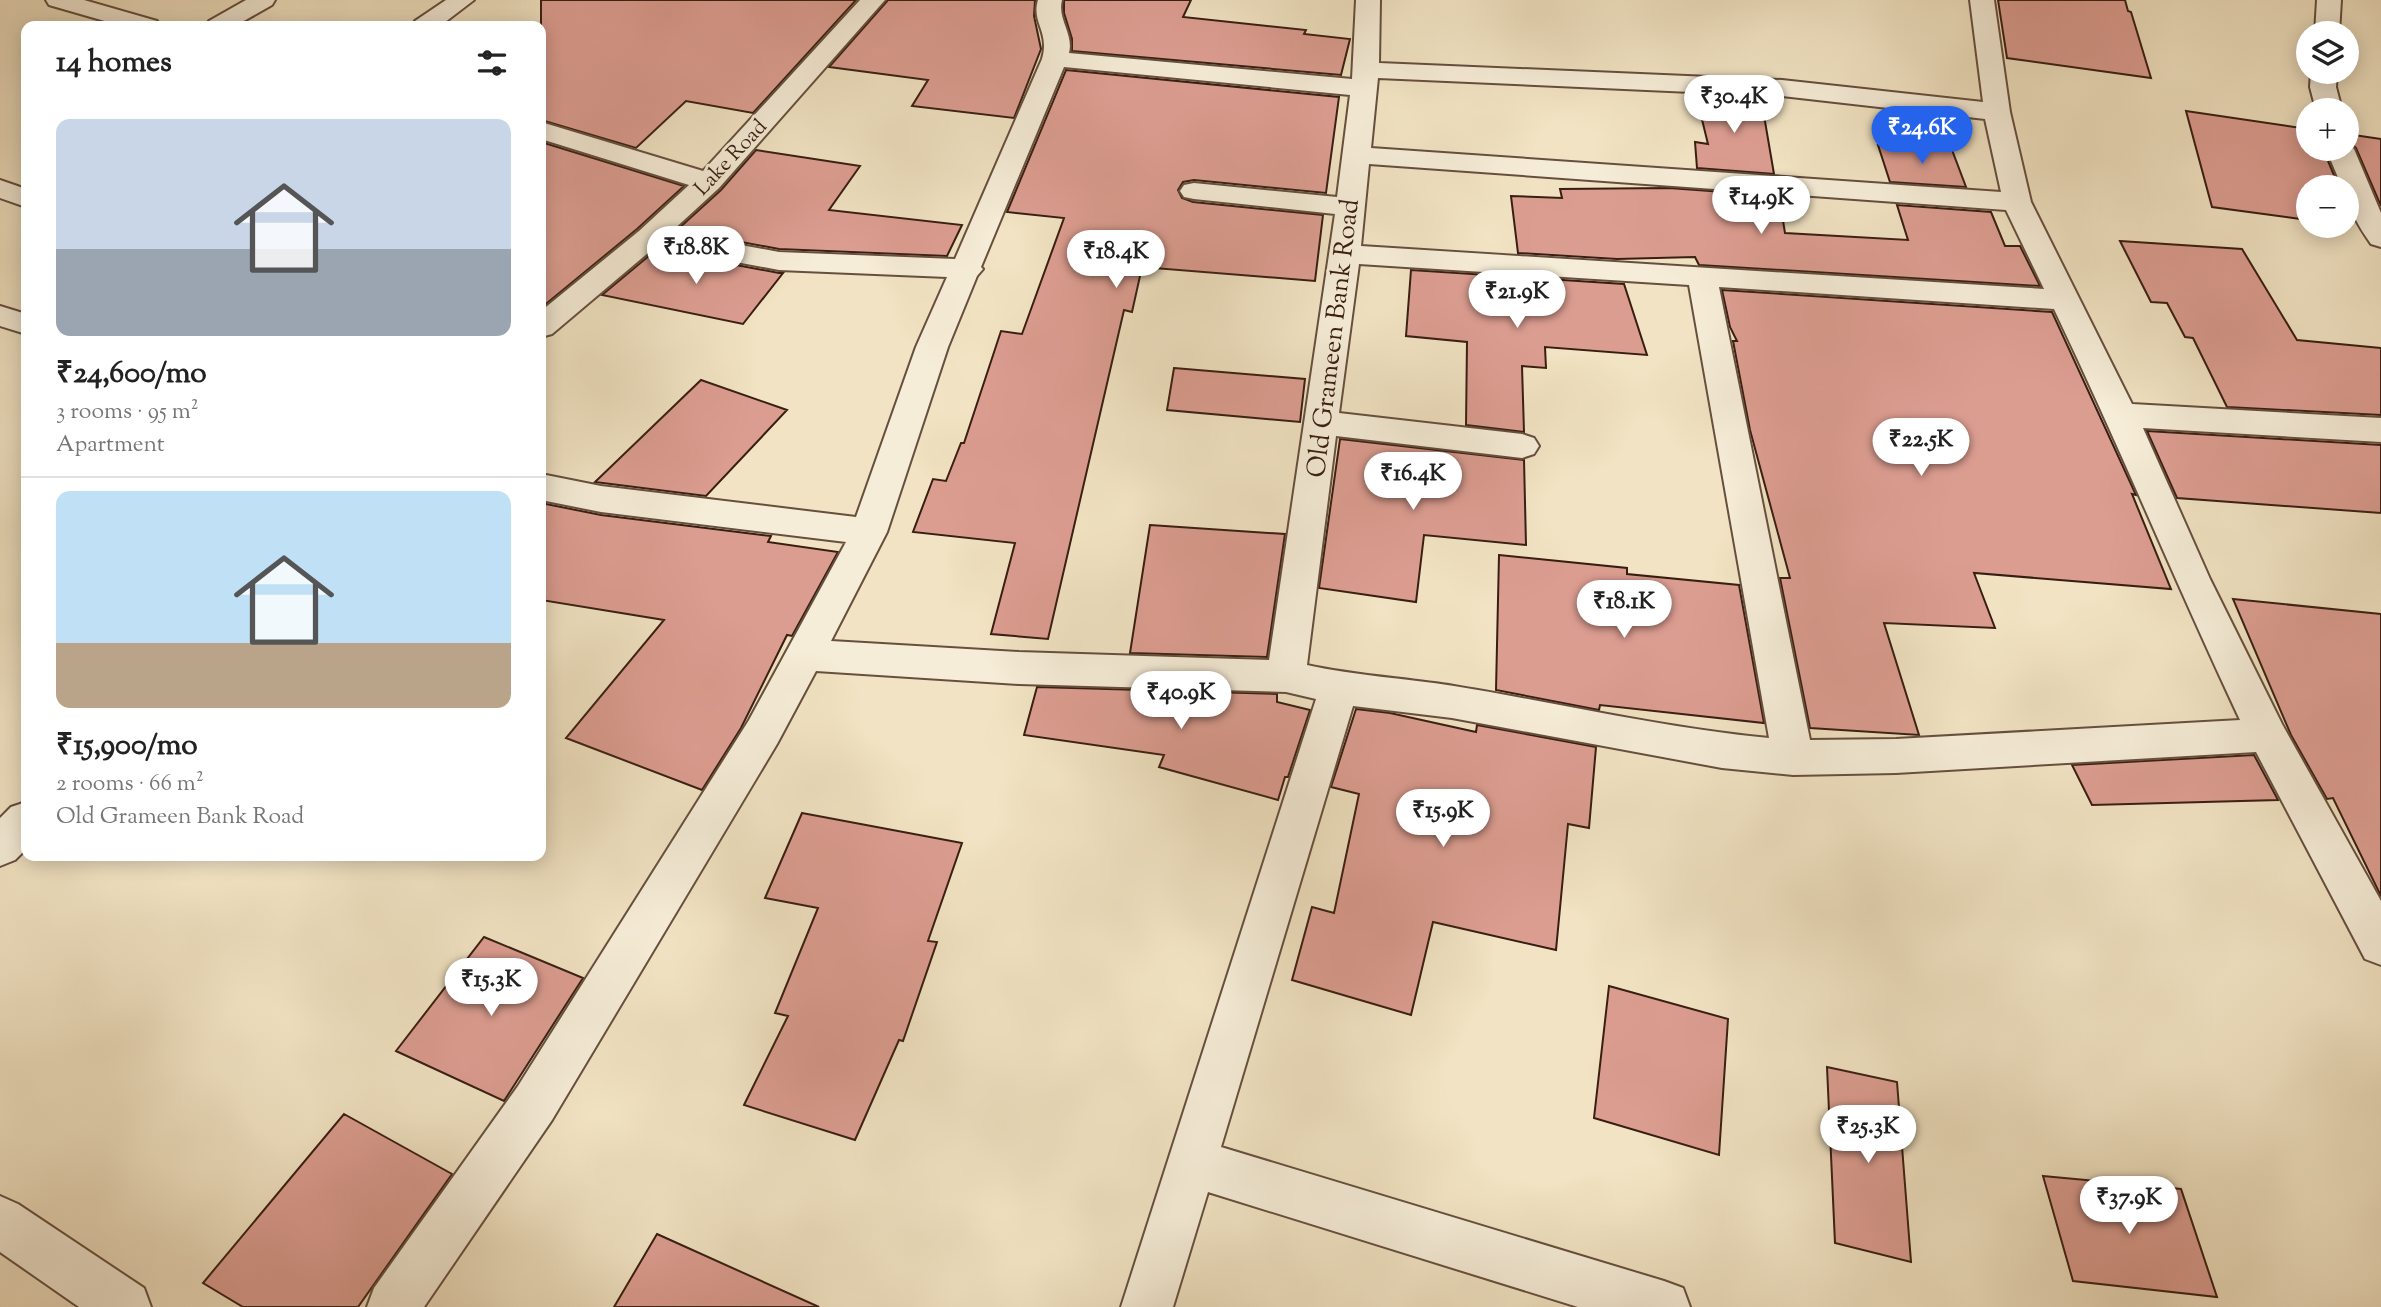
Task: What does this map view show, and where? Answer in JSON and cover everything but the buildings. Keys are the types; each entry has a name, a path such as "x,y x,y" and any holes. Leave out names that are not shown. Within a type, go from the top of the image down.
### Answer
{"street":[{"path":"58,0 131,21"},
{"path":"227,21 264,0"},
{"path":"431,21 462,0"},
{"name":"Lake Road","path":"546,323 649,237 709,182 873,0"},
{"path":"393,1307 535,1103 763,732 869,532 932,347 968,269 1055,59 1059,43 1046,11 1050,0"},
{"name":"Old Grameen Bank Road","path":"1286,676 1345,254 1364,79 1368,0"},
{"path":"1982,0 1997,112 2017,202 2121,415 2192,579 2267,735 2381,944"},
{"path":"2328,21 2329,0"},
{"path":"1055,59 1364,79 1782,88 1997,112"},
{"path":"546,132 709,182"},
{"path":"1355,155 2017,202"},
{"path":"2345,161 2368,216 2381,238"},
{"path":"0,188 21,197"},
{"path":"1194,191 1349,207"},
{"path":"649,237 779,261 968,269"},
{"path":"1345,254 2067,300"},
{"path":"1702,276 1793,758"},
{"path":"0,316 21,322"},
{"path":"2121,415 2381,430"},
{"path":"1321,423 1522,446"},
{"path":"546,488 601,499 869,532"},
{"path":"805,655 1019,668 1286,676 1339,688 1452,702 1722,751 1793,758 1896,756 2267,735"},
{"path":"1147,1307 1339,688"},
{"path":"0,847 21,825"},
{"path":"1193,1163 1664,1307"},
{"path":"0,1222 125,1307"}]}
